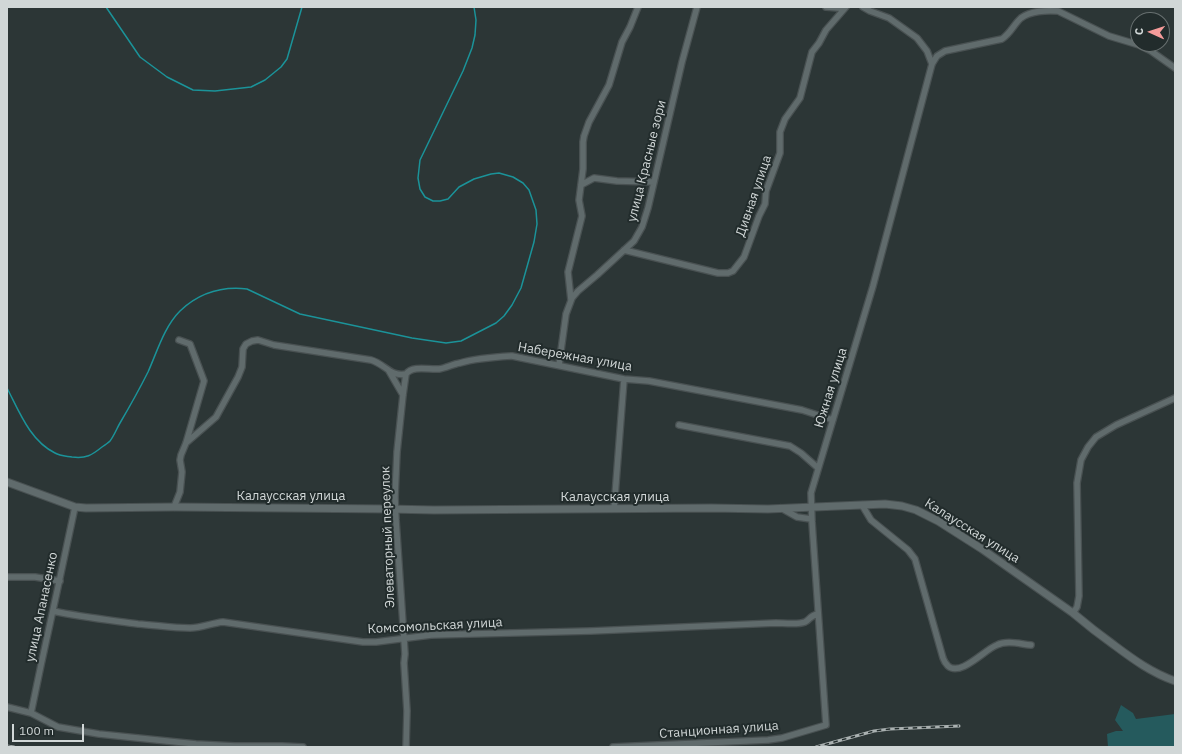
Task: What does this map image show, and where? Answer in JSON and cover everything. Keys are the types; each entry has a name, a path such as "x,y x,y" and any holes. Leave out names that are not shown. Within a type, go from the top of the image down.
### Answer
{"street":[{"path":"571,300 568,272 582,216 579,200 583,169 584,136 589,122 607,89 622,42 638,7"},
{"name":"улица Красные зори","path":"559,365 566,314 571,300 578,291 634,241 645,222 682,62 697,7"},
{"path":"826,7 846,7"},
{"name":"Дивная улица","path":"624,250 718,273 728,273 735,269 744,257 765,204 766,191 780,153 780,132 785,119 800,98 812,52 826,30 846,7"},
{"path":"863,7 889,18 917,38 927,51 932,64"},
{"path":"932,64 936,56 945,51 1002,39 1008,35 1022,18 1034,13 1050,10 1058,11 1109,36 1139,45 1151,51 1175,68"},
{"name":"Южная улица","path":"826,725 811,518 811,493 875,278 932,64"},
{"path":"581,185 594,178 617,181 654,182"},
{"path":"634,241 635,247 640,253"},
{"path":"174,507 180,492 182,472 180,460 181,455 203,387 204,378 190,344 179,340"},
{"name":"Набережная улица","path":"186,443 216,417 240,372 243,349 246,344 252,341 262,341 274,345 366,358 377,362 397,375 406,374 409,370 414,369 440,369 460,362 512,356 624,379 649,381 802,410 833,420"},
{"path":"388,370 403,396"},
{"name":"Элеваторный переулок","path":"406,374 396,452 395,509 407,711 406,747"},
{"path":"614,509 624,379"},
{"path":"1073,613 1077,607 1079,596 1077,483 1081,460 1088,447 1096,437 1116,425 1175,398"},
{"path":"679,425 790,446 801,453 818,468"},
{"name":"Калаусская улица","path":"7,482 75,507 122,509 174,507 434,510 781,508 885,504 897,505 916,510 927,515 982,549 1073,613 1139,664 1175,681"},
{"path":"862,505 871,520 908,550 915,559 946,665 953,669 962,668 998,644 1031,644"},
{"name":"улица Апанасенко","path":"31,712 75,507"},
{"path":"781,508 797,517 811,518"},
{"path":"7,576 35,577 60,581"},
{"name":"Комсомольская улица","path":"53,612 110,621 167,627 190,628 223,622 363,642 376,642 431,634 591,631 791,623 804,622 812,616 818,614"},
{"path":"7,707 31,712 58,727 99,734 196,744 303,747"},
{"name":"Станционная улица","path":"613,747 768,740 782,738 826,725"}],"shaded area":[{"path":"1121,705 1133,713 1136,719 1175,714 1175,747 1108,747 1107,734 1116,731 1123,731 1115,720"}],"waterway":[{"path":"106,7 140,57 167,77 193,90 215,91 251,87 265,80 281,67 287,59 302,7"},
{"path":"7,388 26,425 46,448 57,454 65,456 85,457 92,454 110,441 145,379 165,332 174,317 187,305 211,292 237,288 247,289 300,314 412,338 446,343 461,341 496,323 504,316 512,305 521,288 534,242 537,224 536,210 529,190 523,183 513,177 499,173 474,179 459,187 448,199 433,201 425,197 420,189 418,178 420,160 463,71 472,48 476,20 474,7"}],"railway":[{"path":"816,747 874,731 959,726"},
{"path":"7,746 14,747"}]}
